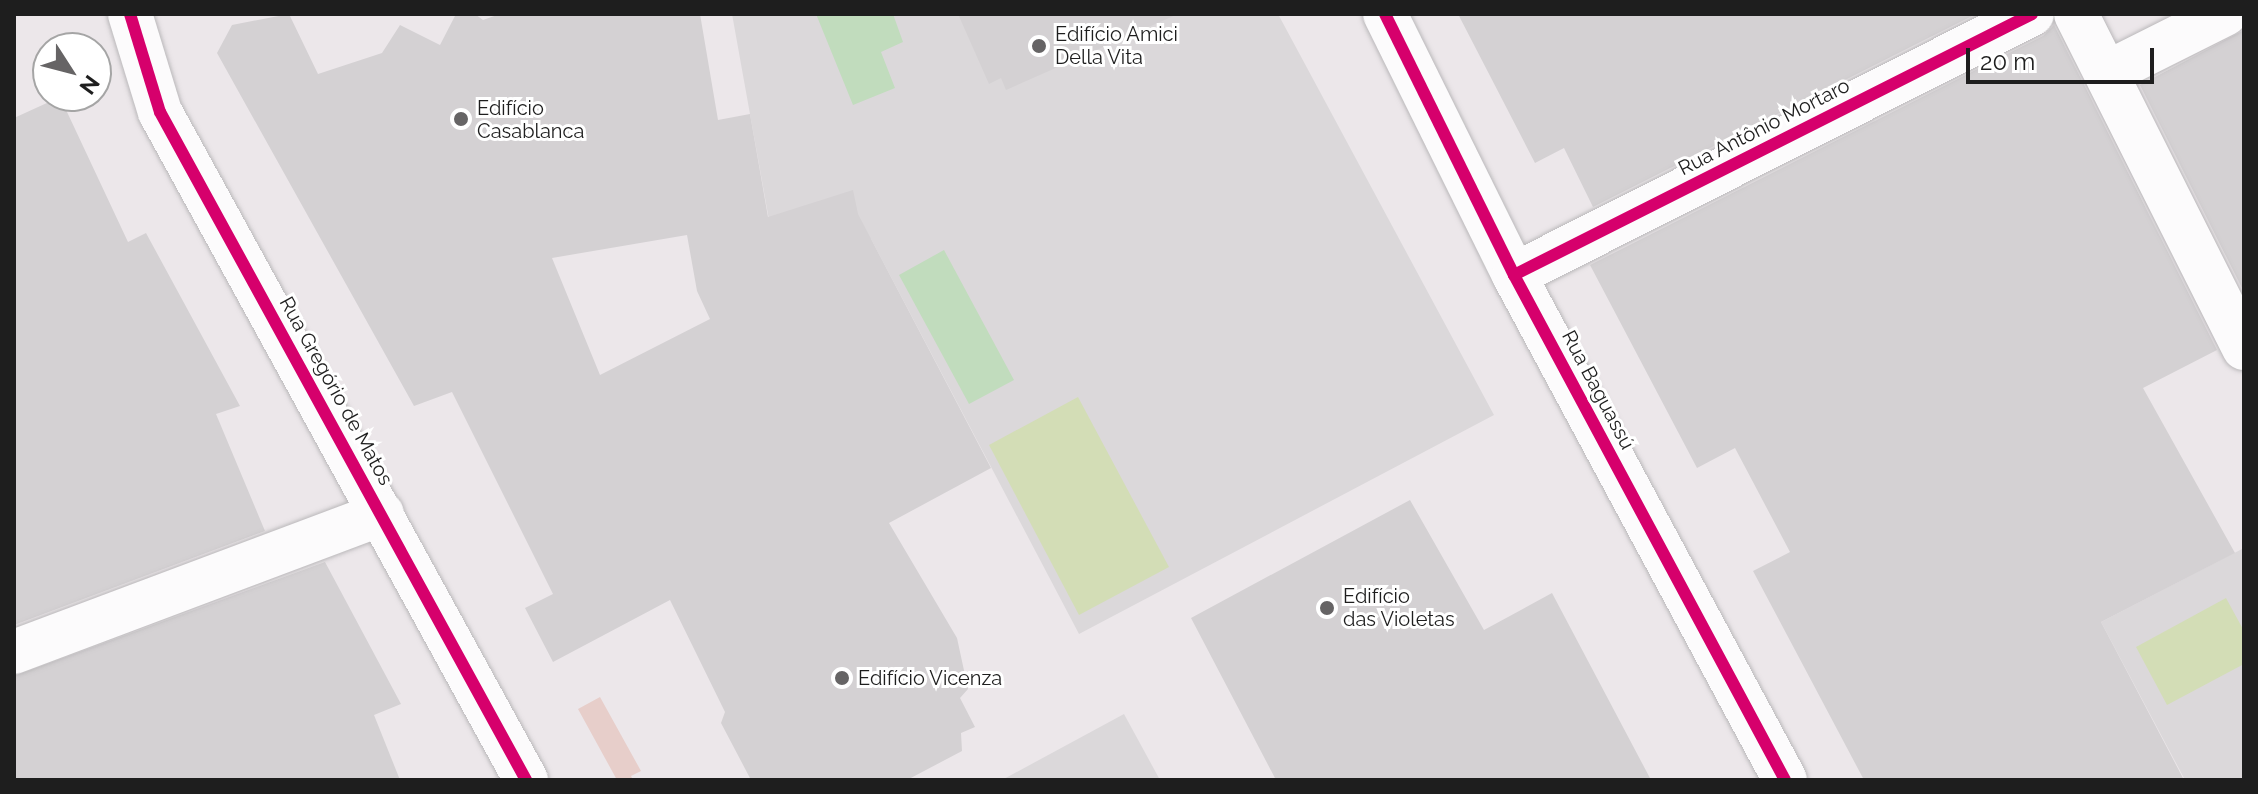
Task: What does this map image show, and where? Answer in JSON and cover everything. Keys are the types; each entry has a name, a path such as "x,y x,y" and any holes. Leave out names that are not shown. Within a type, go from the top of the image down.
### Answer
{"street":[{"name":"Rua Gregório de Matos","path":"130,14 160,112 526,780"},
{"name":"Rua Baguassú","path":"1385,14 1514,275 1785,780"},
{"name":"Rua Antônio Mortaro","path":"1514,275 2032,14"},
{"path":"2076,14 2109,72 2244,348"},
{"path":"2109,72 2225,14"},
{"path":"14,652 382,514"}],"shaded area":[{"path":"732,14 1278,14 1494,415 1079,634 871,239 780,281"},
{"path":"816,14 893,14 903,42 881,52 895,88 853,105"},
{"path":"944,250 1014,380 969,404 899,275"},
{"path":"1078,397 1169,567 1079,615 989,445"},
{"path":"2244,548 2244,780 2185,780 2101,622"},
{"path":"2226,598 2244,631 2244,664 2167,705 2136,647"},
{"path":"600,697 641,771 631,776 633,780 617,780 578,709"},
{"path":"1124,714 1160,780 1002,780"}],"building":[{"path":"289,14 318,74 382,53 400,25 440,45 456,14 475,14 483,20 500,14 700,14 718,120 750,114 768,217 853,190 858,214 991,468 889,523 957,638 968,689 960,698 975,727 961,733 962,751 907,780 751,780 721,723 725,712 670,600 553,662 525,608 553,594 452,392 414,406 217,53 232,25","holes":["687,235 697,291 710,319 600,375 552,258"]},
{"name":"Edifício Amici Della Vita","path":"958,14 1178,14 1006,90 1001,78 989,84"},
{"path":"1458,14 1976,14 1593,207 1564,148 1535,163"},
{"path":"2054,25 2217,350 2143,388 2235,553 2101,622 2184,780 1864,780 1753,571 1790,552 1735,448 1697,468 1590,265 2043,36"},
{"path":"2244,30 2244,292 2140,85"},
{"path":"32,110 67,112 128,242 146,233 240,406 216,414 265,531 14,625 14,118"},
{"path":"1410,500 1484,630 1552,593 1651,780 1276,780 1191,618"},
{"path":"325,562 401,704 374,715 400,780 14,780 14,676"}],"cycle path":[{"path":"130,14 160,112 526,780"},
{"path":"1385,14 1514,275 1785,780"},
{"path":"1514,275 2032,14"}],"place":[{"name":"Edifício Amici Della Vita","path":"1039,46"},
{"name":"Edifício Casablanca","path":"461,119"},
{"name":"Edifício das Violetas","path":"1327,608"},
{"name":"Edifício Vicenza","path":"842,678"}]}
